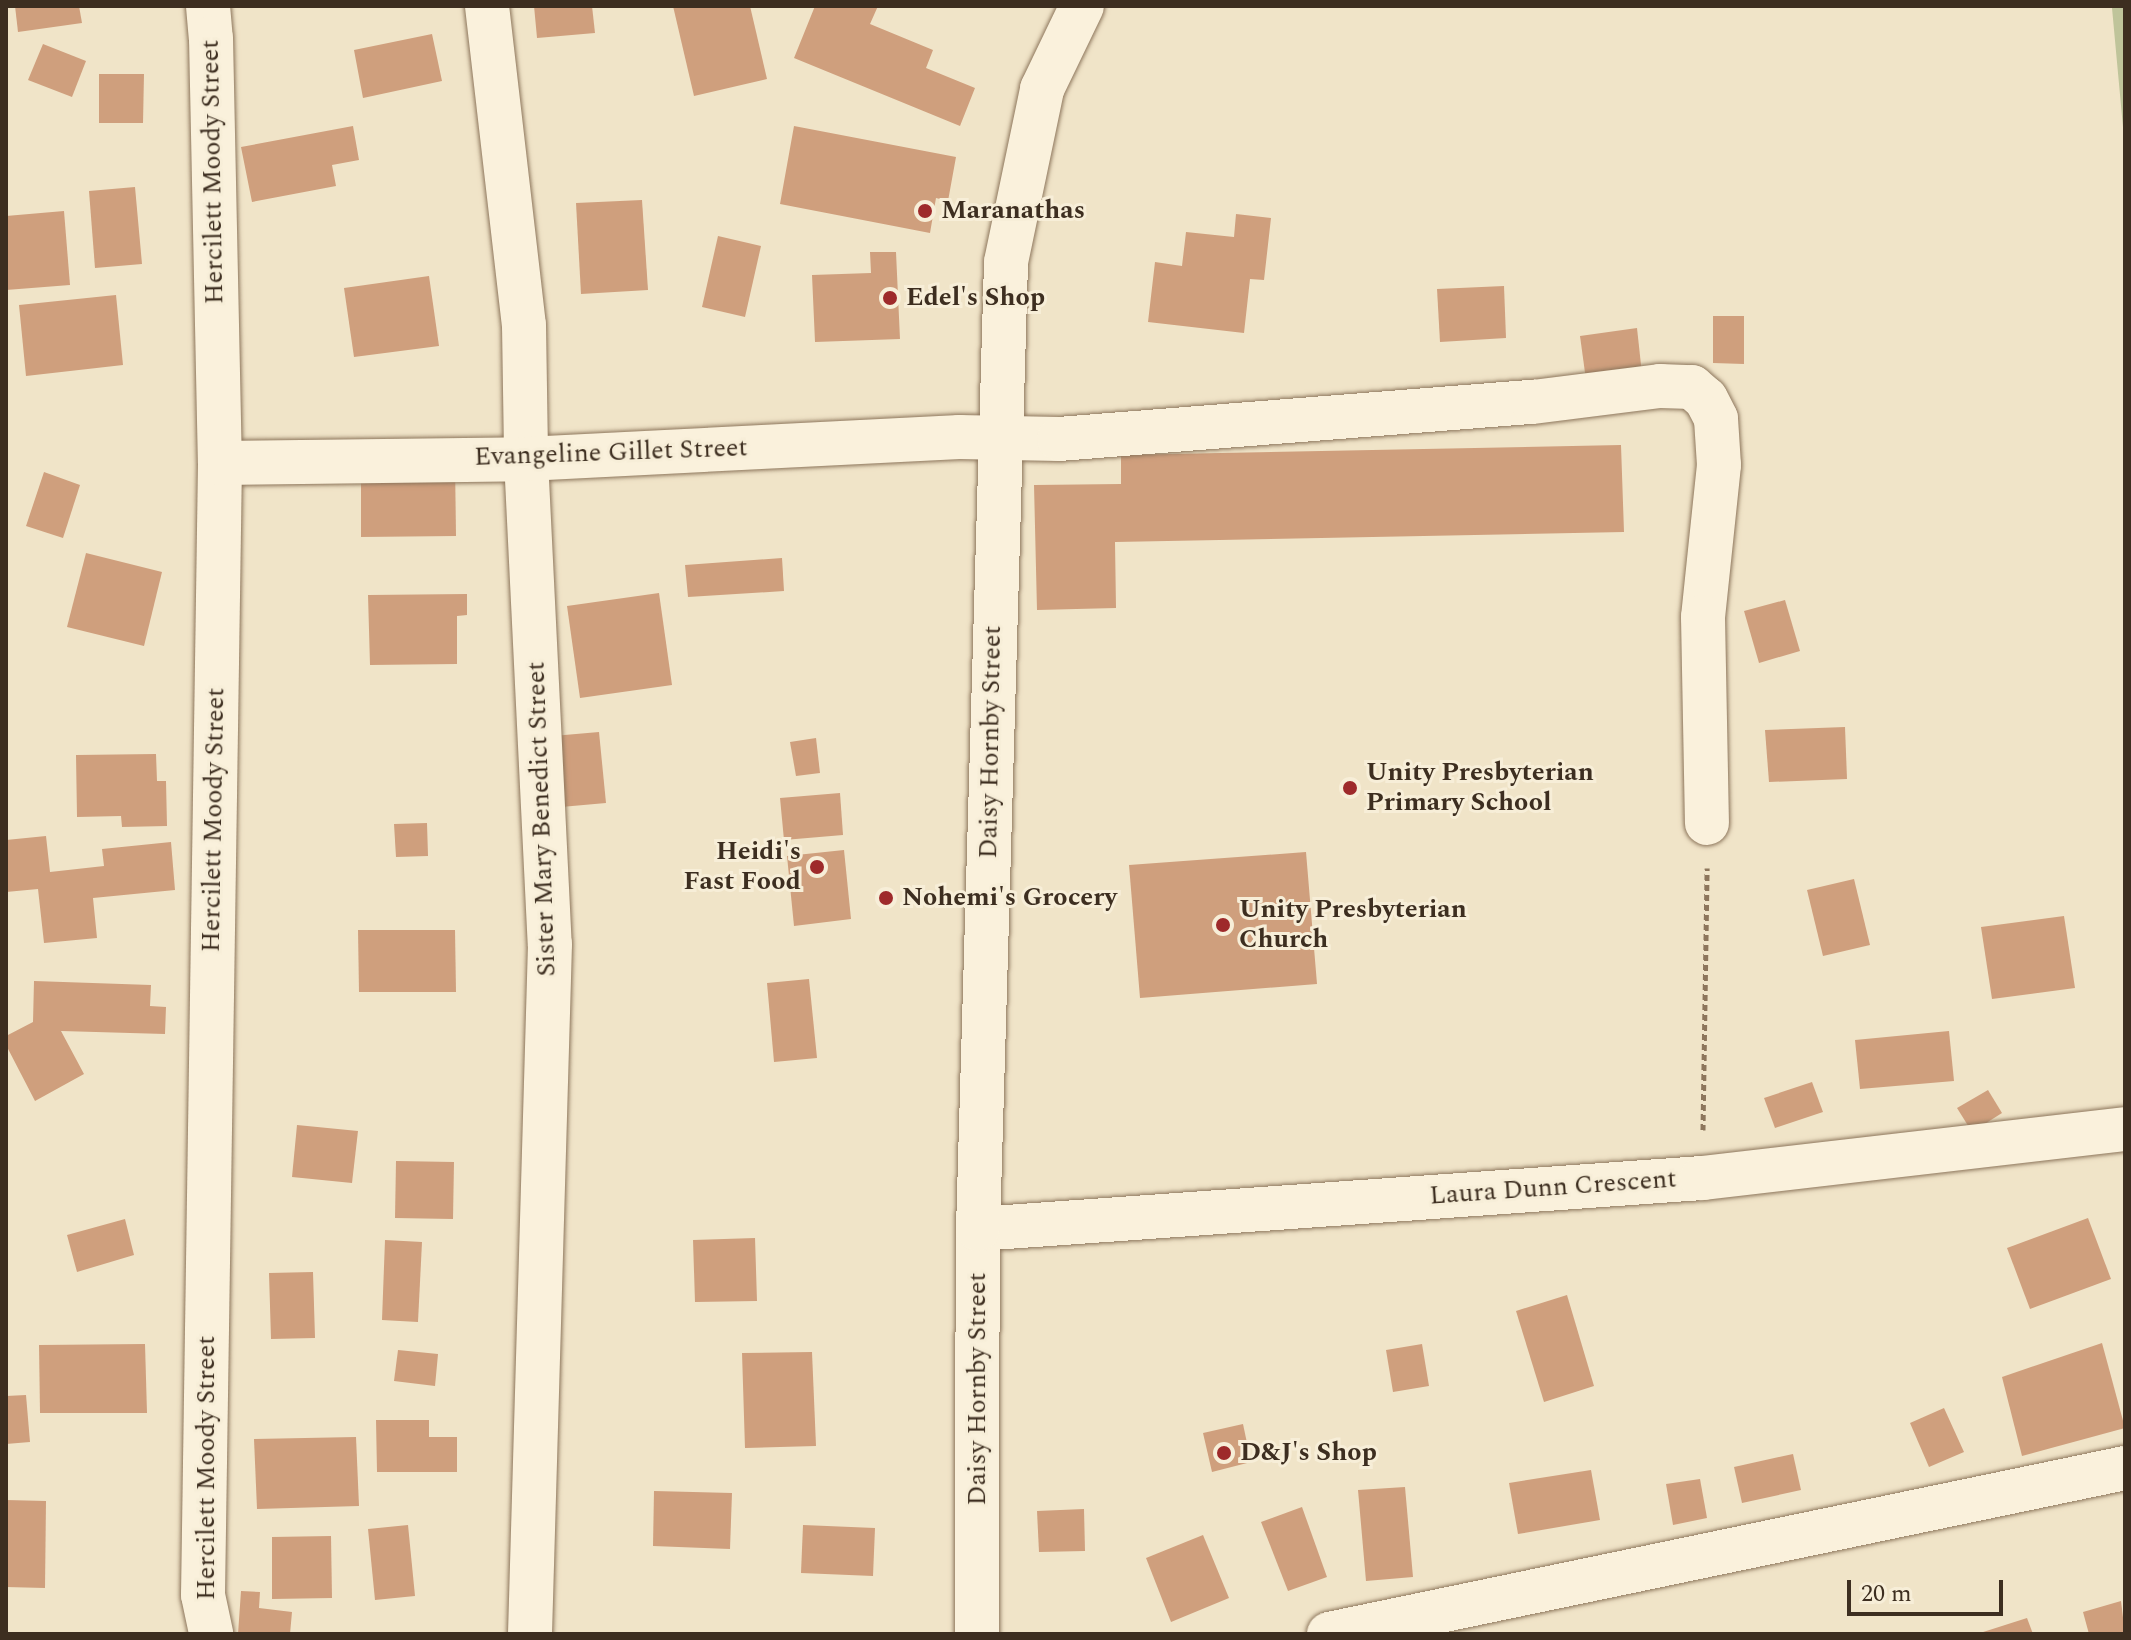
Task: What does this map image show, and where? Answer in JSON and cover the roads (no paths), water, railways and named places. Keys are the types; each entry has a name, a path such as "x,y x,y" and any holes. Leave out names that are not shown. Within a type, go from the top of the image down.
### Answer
{"street":[{"name":"Hercilett Moody Street","path":"208,6 220,463 203,1595 211,1634"},
{"name":"Sister Mary Benedict Street","path":"487,6 524,325 526,459 550,944 530,1634"},
{"name":"Daisy Hornby Street","path":"977,1634 978,1229 1006,262 1020,182 1042,89 1082,6"},
{"name":"Evangeline Gillet Street","path":"220,463 526,459 1002,436 1059,439 1533,402 1660,386 1692,387 1706,399 1716,419 1719,465 1703,617 1707,823"},
{"name":"Laura Dunn Crescent","path":"978,1229 1702,1178 2125,1129"},
{"path":"1329,1634 2125,1468"}],"place":[{"name":"Maranathas","path":"925,211"},
{"name":"Edel's Shop","path":"890,298"},
{"name":"Unity Presbyterian Primary School","path":"1350,788"},
{"name":"Heidi's Fast Food","path":"817,867"},
{"name":"Nohemi's Grocery","path":"886,898"},
{"name":"Unity Presbyterian Church","path":"1223,925"},
{"name":"D&J's Shop","path":"1224,1453"}]}
